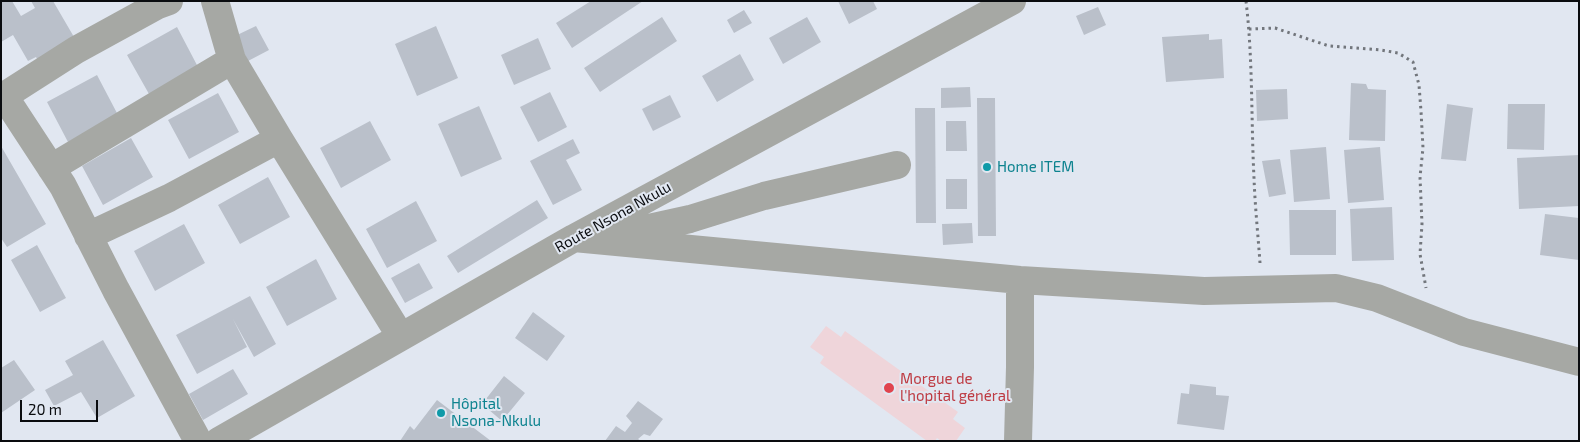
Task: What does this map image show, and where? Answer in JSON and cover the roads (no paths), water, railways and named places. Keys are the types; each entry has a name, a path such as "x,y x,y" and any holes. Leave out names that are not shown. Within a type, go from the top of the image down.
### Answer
{"street":[{"path":"169,1 158,5 76,50 2,97 63,186 198,441"},
{"path":"215,1 232,60 400,337"},
{"name":"Route Nsona Nkulu","path":"219,441 574,238 1012,1"},
{"path":"51,168 232,60"},
{"path":"88,236 169,198 279,139"},
{"path":"622,243 640,230 690,219 764,196 897,166"},
{"path":"574,238 1020,280 1204,291 1263,288 1336,288 1377,298 1464,332 1579,362"},
{"path":"1018,441 1020,280"}],"place":[{"name":"Home ITEM","path":"987,167"},
{"name":"Morgue de l'hopital général","path":"889,388"},
{"name":"Hôpital Nsona-Nkulu","path":"441,413"}]}
